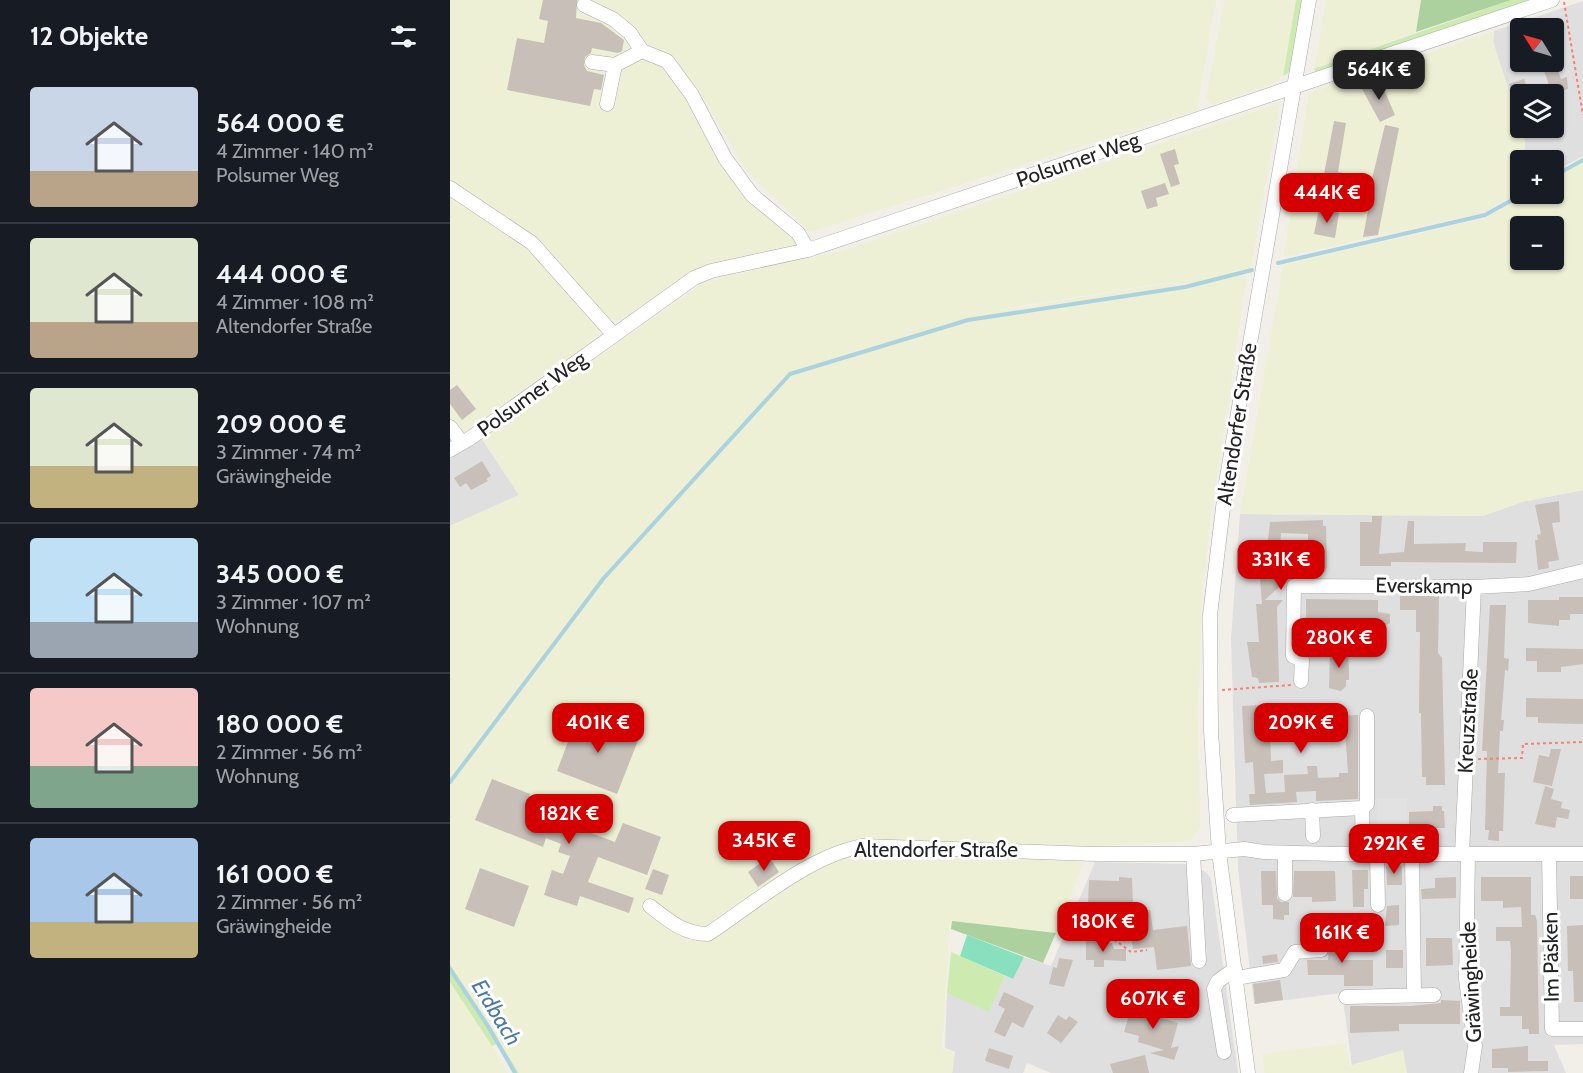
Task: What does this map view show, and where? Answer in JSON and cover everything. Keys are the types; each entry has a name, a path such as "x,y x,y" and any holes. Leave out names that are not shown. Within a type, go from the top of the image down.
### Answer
{"street":[{"name":"Altendorfer Straße","path":"1248,1073 1218,852 1208,652 1216,553 1309,0"},
{"name":"Polsumer Weg","path":"456,446 693,278 711,271 808,250 1552,0"},
{"path":"584,5 613,19 630,33 642,51 667,62 692,95 725,158 752,195 798,233 808,250"},
{"path":"592,62 615,65 642,51"},
{"path":"608,104 615,65"},
{"path":"450,188 532,243 614,335"},
{"path":"450,427 456,446"},
{"name":"Everskamp","path":"1301,681 1302,660 1293,656 1294,586 1474,587 1529,584 1583,572"},
{"name":"Kreuzstraße","path":"1465,854 1466,759 1474,587"},
{"path":"1233,815 1362,808 1367,804 1367,716"},
{"path":"1362,808 1378,905"},
{"path":"1312,810 1313,836"},
{"name":"Altendorfer Straße","path":"650,906 675,925 692,934 708,934 817,862 837,851 862,846 1095,854 1218,852"},
{"path":"1218,852 1244,849 1285,853 1412,855 1583,854"},
{"path":"1285,853 1285,894"},
{"path":"1193,854 1199,961"},
{"name":"Gräwingheide","path":"1465,854 1466,979 1475,1046 1471,1073"},
{"name":"Im Päsken","path":"1549,854 1552,1029 1583,1029"},
{"path":"1412,855 1414,995"},
{"path":"1224,1052 1214,989 1218,981 1236,974 1284,970 1295,951 1321,950"},
{"name":"Gräwingheide","path":"1346,997 1434,995"}],"path":[{"path":"1563,0 1583,115"},
{"path":"1210,691 1279,688 1301,681"},
{"path":"1466,759 1522,758 1523,744 1583,741"},
{"path":"1108,940 1115,940 1131,952 1147,950"}],"shaded area":[{"path":"1583,1 1583,156 1564,166 1564,150 1525,150 1524,138 1564,138 1564,84 1510,84 1510,95 1493,42 1494,31 1510,26 1510,72 1564,72 1564,18 1533,18"},
{"path":"482,439 519,495 450,526 450,459"},
{"path":"1583,490 1583,1044 1554,1045 1566,1073 1407,1073 1402,1051 1352,1065 1342,993 1254,1004 1238,869 1231,639 1240,514 1483,516 1522,502"},
{"path":"1377,798 1407,798 1407,836 1377,836"},
{"path":"1095,862 1186,864 1206,872 1211,879 1238,1073 1051,1073 1027,1063 1023,1073 952,1073 955,1052 945,1048 947,993 989,1011 1005,976 1013,979 1024,957 1051,966"}],"green space":[{"path":"450,0 1216,0 1197,110 810,232 749,174 695,85 685,95 722,159 795,236 797,246 700,267 620,321 607,318 537,242 450,183"},
{"path":"1224,0 1296,0 1283,76 1271,85 1212,105 1206,99"},
{"path":"1296,0 1302,0 1290,72 1283,76"},
{"path":"1326,0 1421,0 1416,32 1314,69"},
{"path":"1421,0 1511,0 1416,32"},
{"path":"1511,0 1536,0 1318,76 1314,69"},
{"path":"1494,31 1493,42 1510,95 1510,138 1524,138 1525,141 1525,150 1510,150 1510,197 1483,213 1283,257 1309,93"},
{"path":"1280,103 1251,268 1184,286 1171,282 1024,305 995,312 1170,283 1184,288 1237,275 1247,276 1211,514 1203,585 1198,709 1200,828 1192,839 1179,842 1057,848 862,844 813,857 709,929 690,929 655,912 683,934 695,939 709,936 838,853 863,848 1085,859 1056,933 950,921 942,1049 955,1052 952,1073 519,1073 450,964 450,526 519,495 482,439 701,284 714,279 845,250"},
{"path":"1583,156 1583,490 1522,502 1483,516 1240,514 1283,265 1485,218 1511,204 1564,204 1564,169"},
{"path":"450,192 523,240 595,320 599,338 450,442"},
{"path":"952,921 1056,933 1043,963 951,929"},
{"path":"967,935 1024,957 1013,979 960,956"},
{"path":"951,952 1005,976 989,1012 947,993"},
{"path":"450,964 519,1073 514,1073 497,1044 492,1046 450,982"},
{"path":"450,982 492,1046 508,1073 450,1073"},
{"path":"1346,1043 1349,1066 1403,1050 1407,1073 1265,1073 1262,1054"}],"building":[{"path":"543,0 577,0 576,18 601,23 624,40 622,51 618,53 592,48 591,53 585,57 584,65 587,71 604,75 601,90 594,89 590,106 507,90 517,38 544,43 548,21 539,19"},
{"path":"1544,72 1559,72 1561,79 1567,77 1568,89 1564,90 1564,84 1549,84"},
{"path":"1524,79 1526,84 1510,84 1510,87 1509,84"},
{"path":"1380,80 1395,115 1380,122 1362,89"},
{"path":"1334,121 1346,123 1338,172 1372,179 1385,125 1399,128 1378,235 1363,237 1371,195 1322,185"},
{"path":"1175,149 1179,164 1174,165 1180,184 1171,187 1160,154"},
{"path":"1165,183 1169,194 1156,198 1158,206 1147,209 1141,191"},
{"path":"1319,209 1339,213 1335,238 1314,234"},
{"path":"457,385 476,409 462,420 450,404 450,390"},
{"path":"482,461 491,476 486,479 488,481 471,490 466,483 460,487 454,478"},
{"path":"1559,501 1560,522 1552,523 1559,560 1548,562 1549,568 1538,570 1535,540 1538,540 1537,535 1541,534 1535,505"},
{"path":"1372,516 1382,516 1379,554 1404,552 1408,521 1414,521 1414,544 1466,543 1465,551 1483,552 1483,542 1517,542 1516,563 1391,562 1391,566 1360,566 1360,522 1372,522"},
{"path":"1323,520 1323,526 1326,526 1327,567 1325,572 1320,572 1320,577 1308,577 1308,572 1304,572 1304,551 1308,551 1308,534 1281,533 1279,559 1276,559 1279,587 1265,600 1283,600 1277,607 1279,682 1259,683 1258,678 1252,677 1247,642 1259,642 1256,604 1262,604 1259,564 1261,564 1261,540 1268,540 1270,522"},
{"path":"1400,596 1439,596 1438,653 1442,658 1445,785 1426,785 1426,777 1422,777 1421,713 1419,713 1420,632 1416,632 1416,610 1400,610"},
{"path":"1559,597 1583,597 1583,614 1570,614 1570,620 1559,620 1559,626 1528,623 1528,600 1559,600"},
{"path":"1306,599 1378,600 1378,612 1390,614 1390,623 1377,630 1329,628 1326,623 1306,623"},
{"path":"1490,605 1506,605 1504,658 1509,659 1508,671 1505,670 1501,720 1504,720 1503,731 1500,731 1498,773 1505,773 1503,831 1499,831 1499,841 1488,840 1489,830 1485,830 1487,751 1482,751"},
{"path":"1526,648 1583,649 1583,664 1561,667 1561,672 1537,672 1537,661 1526,661"},
{"path":"1339,649 1348,651 1349,669 1349,680 1346,680 1346,686 1341,691 1329,688 1330,651"},
{"path":"1526,698 1583,699 1583,724 1538,723 1538,717 1526,717"},
{"path":"1264,705 1264,710 1297,708 1298,712 1331,711 1331,716 1358,715 1358,799 1316,801 1316,791 1296,792 1297,802 1250,805 1249,794 1255,794 1253,762 1245,763 1242,706","holes":["1311,728 1311,732 1345,729 1348,773 1339,773 1339,777 1318,778 1317,766 1307,766 1308,774 1284,775 1285,792 1266,793 1264,774 1283,773 1283,760 1271,761 1270,730"]},
{"path":"578,715 639,738 617,794 557,771"},
{"path":"1551,749 1561,749 1552,786 1533,782 1539,755 1549,757"},
{"path":"492,779 530,794 527,803 566,818 564,823 615,842 623,823 661,837 647,875 598,857 588,882 634,898 629,913 580,896 577,906 544,895 552,870 563,874 570,856 558,852 561,844 546,838 543,847 475,820"},
{"path":"1545,786 1554,789 1551,799 1562,802 1561,808 1570,810 1568,819 1557,817 1555,828 1535,824"},
{"path":"1433,806 1442,806 1445,828 1409,828 1409,812 1433,811"},
{"path":"769,857 779,872 758,887 748,872"},
{"path":"1386,866 1402,866 1402,885 1387,885"},
{"path":"480,868 529,886 514,927 465,909"},
{"path":"653,869 669,875 662,895 645,889"},
{"path":"1352,870 1368,870 1368,889 1364,889 1364,907 1353,907"},
{"path":"1261,871 1276,871 1277,898 1281,902 1289,902 1289,915 1284,915 1284,920 1273,919 1273,905 1262,905"},
{"path":"1294,871 1335,871 1336,901 1312,902 1312,897 1293,897"},
{"path":"1570,876 1583,876 1583,899 1570,899"},
{"path":"1119,877 1132,878 1133,904 1088,903 1089,880 1119,881"},
{"path":"1456,877 1456,898 1422,899 1421,889 1435,888 1435,878"},
{"path":"1481,877 1531,877 1531,915 1535,915 1537,921 1539,1034 1529,1034 1529,1029 1522,1029 1522,1016 1500,1016 1500,1007 1510,1007 1511,950 1510,941 1496,941 1496,927 1522,927 1521,907 1503,908 1503,901 1481,901"},
{"path":"1399,905 1399,925 1385,926 1387,906"},
{"path":"1141,910 1150,910 1153,930 1187,926 1191,966 1157,970 1154,947 1133,949 1131,936 1144,935"},
{"path":"1583,925 1583,1002 1574,1002 1573,971 1568,971 1567,926"},
{"path":"1341,926 1342,960 1373,960 1373,986 1344,986 1344,975 1308,975 1307,960 1328,960 1330,927"},
{"path":"1426,938 1452,938 1453,965 1426,966"},
{"path":"1086,940 1104,940 1104,943 1112,943 1114,949 1126,949 1126,961 1104,960 1104,967 1094,967 1094,960 1086,960"},
{"path":"1386,950 1403,950 1403,968 1386,968"},
{"path":"1277,954 1278,962 1263,964 1262,956"},
{"path":"1059,958 1073,960 1064,987 1049,984 1053,967 1057,968"},
{"path":"1280,980 1283,1000 1255,1004 1253,984"},
{"path":"1110,984 1120,985 1118,1003 1108,1002"},
{"path":"1004,992 1034,1006 1023,1028 1012,1022 1005,1037 994,1032 1005,1009 998,1005"},
{"path":"1441,1000 1460,1001 1460,1024 1399,1024 1399,1031 1350,1033 1350,1006 1411,1006 1441,1003"},
{"path":"1147,1001 1156,1003 1152,1015 1178,1023 1171,1048 1179,1046 1174,1060 1150,1053 1164,1050 1138,1042 1139,1036 1124,1032 1132,1005 1145,1009"},
{"path":"1058,1015 1066,1020 1069,1016 1078,1022 1061,1043 1047,1033"},
{"path":"1528,1046 1528,1061 1548,1061 1548,1071 1508,1072 1508,1068 1492,1068 1492,1049"},
{"path":"989,1048 1013,1056 1009,1069 985,1061"},
{"path":"1145,1055 1149,1073 1113,1073 1110,1064"}],"waterway":[{"path":"1564,170 1583,160"},
{"path":"1278,263 1485,215 1510,201"},
{"path":"450,782 603,579 790,374 968,320 1185,287 1252,270"},
{"name":"Erdbach","path":"450,969 488,1026 515,1073"}]}
